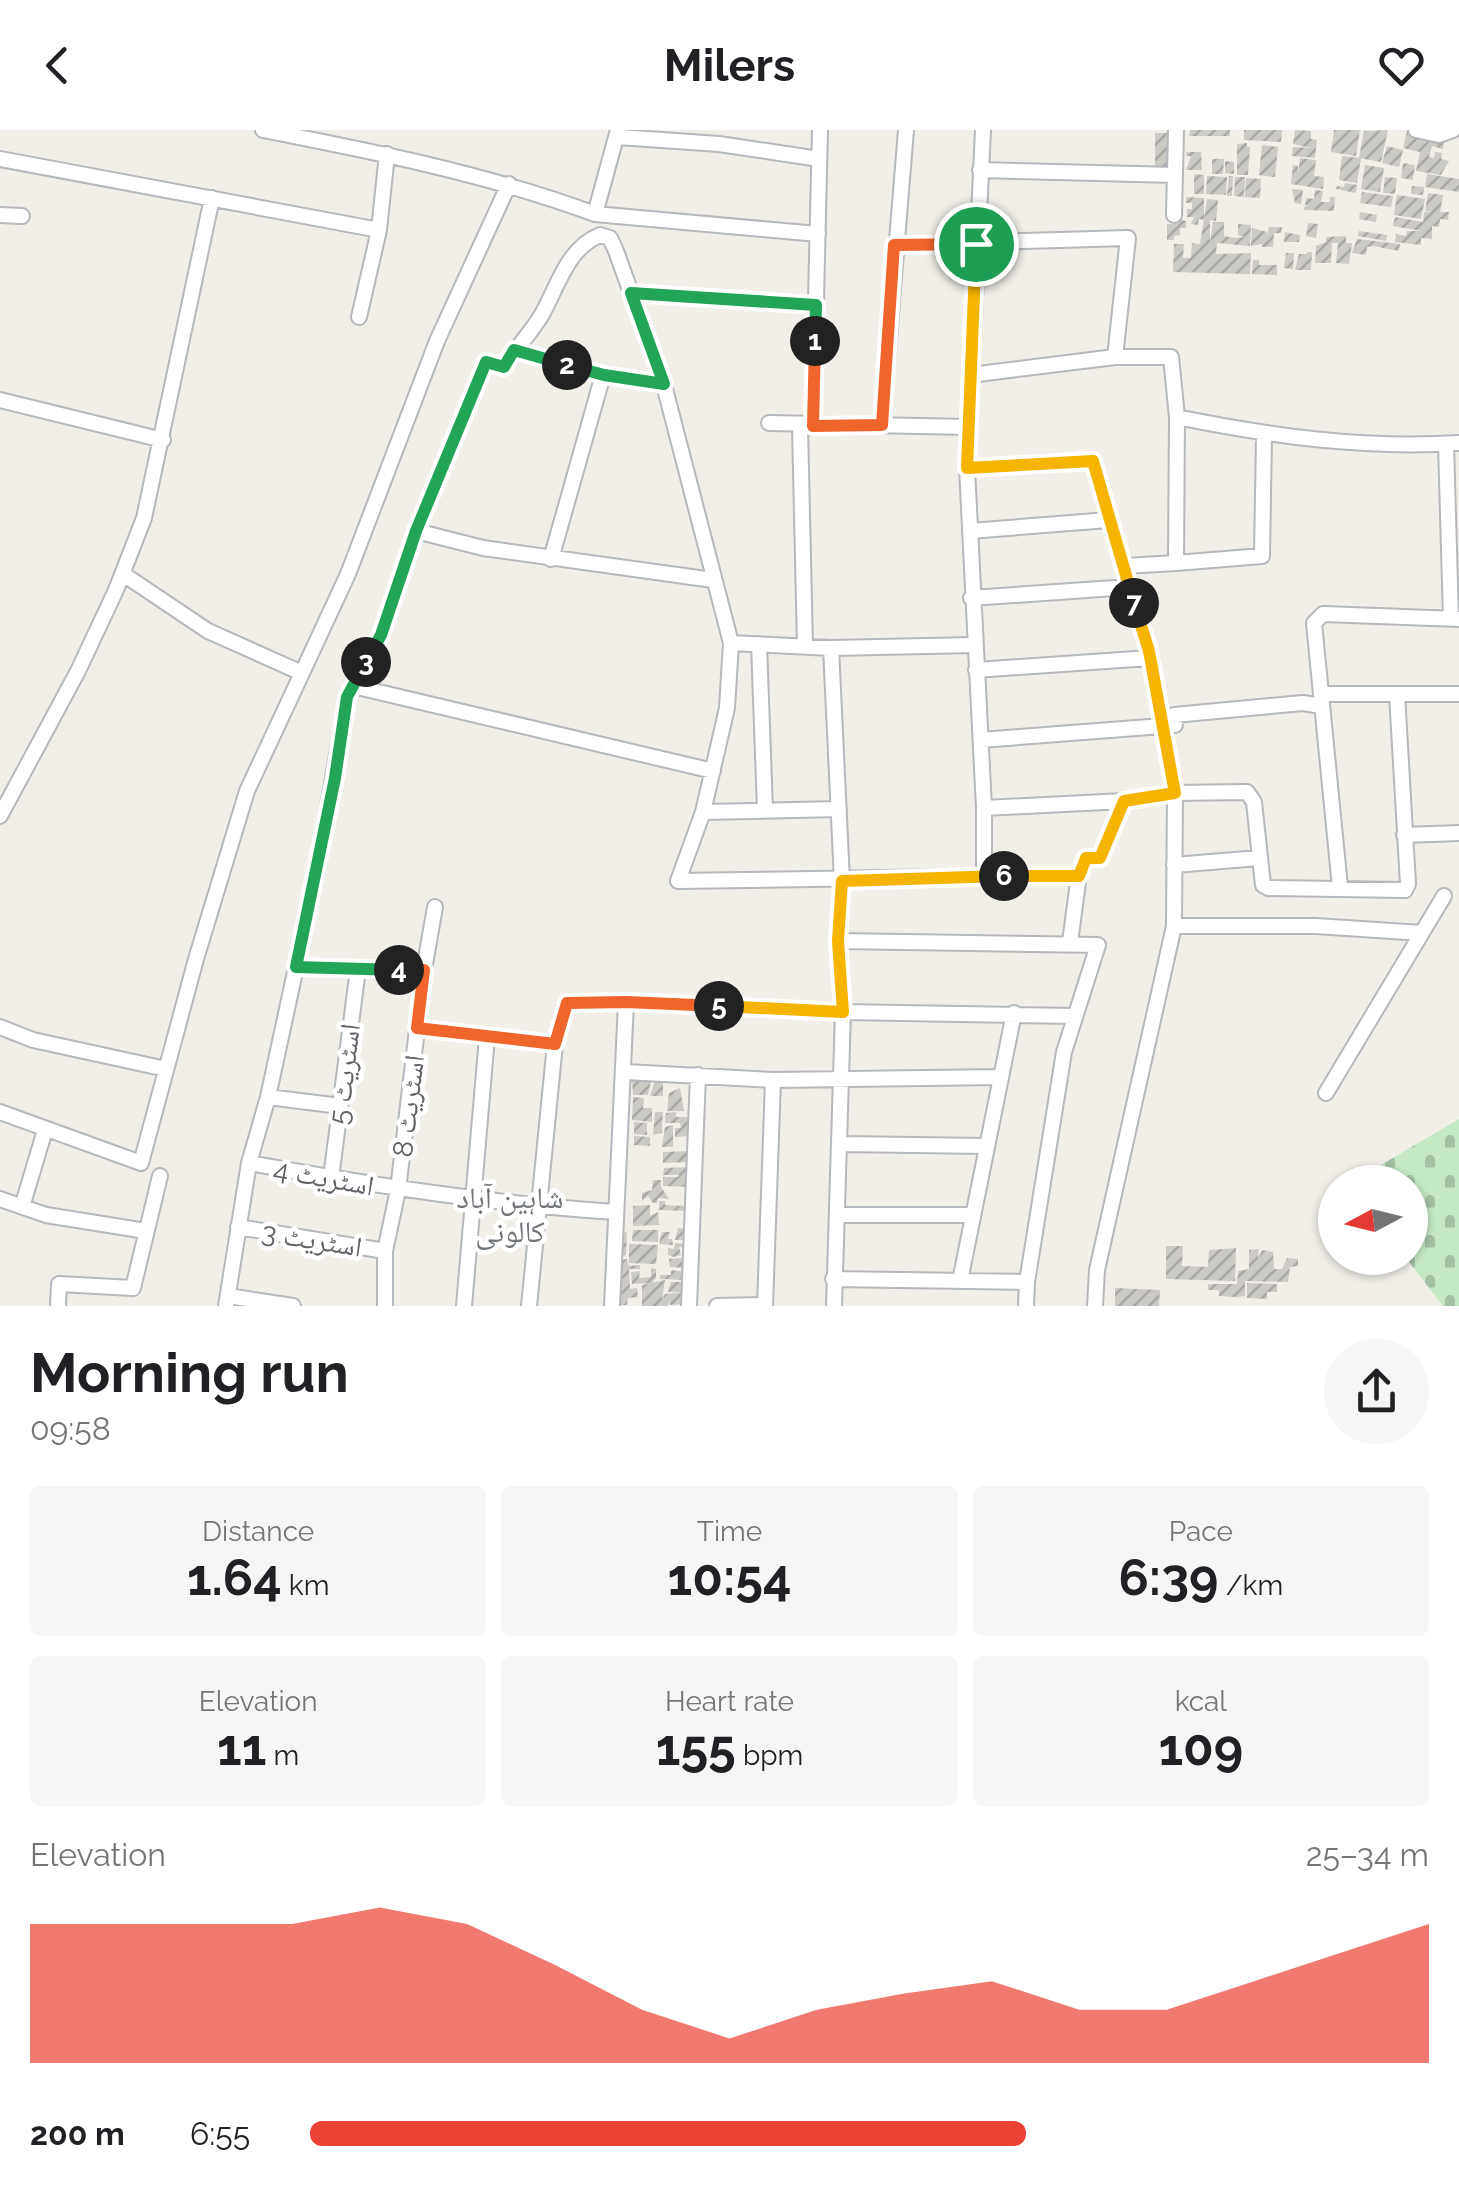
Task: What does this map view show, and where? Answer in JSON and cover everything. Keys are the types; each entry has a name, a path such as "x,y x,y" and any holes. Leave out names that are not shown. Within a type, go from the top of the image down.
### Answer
{"street":[{"path":"263,130 387,154 509,184 595,214 818,234"},
{"path":"805,647 806,426 816,305 820,130"},
{"path":"882,425 906,130"},
{"path":"983,130 967,468 984,876"},
{"path":"1174,215 1176,130"},
{"path":"1416,130 1439,135 1453,130"},
{"path":"595,214 618,134 719,137 820,159"},
{"path":"359,317 379,230 387,154"},
{"path":"0,159 379,230"},
{"path":"980,170 1175,176"},
{"path":"0,1112 141,1163 247,791 348,574 438,341 509,184"},
{"path":"0,816 78,671 144,518 212,198"},
{"path":"0,215 22,216"},
{"path":"293,1306 227,1301 249,1164 296,967 335,778 347,697 381,635 416,531 486,362 504,367 540,317 564,267 591,238 610,238 664,384 730,643 728,708 703,812 678,881 1079,876"},
{"path":"894,245 1128,238 1115,357"},
{"path":"631,293 816,305"},
{"path":"514,350 604,375 664,384"},
{"path":"970,376 1115,357 1171,357 1177,417 1176,563"},
{"path":"551,559 604,375"},
{"path":"0,400 163,440"},
{"path":"1177,417 1264,434 1401,446 1452,443 1455,619 1323,614 1314,624 1340,887"},
{"path":"769,424 969,427"},
{"path":"1126,566 1262,556 1264,434"},
{"path":"967,468 1093,461 1150,658 1175,793 1174,926 1097,1270 1095,1306"},
{"path":"970,530 1108,520"},
{"path":"416,531 483,548 713,580"},
{"path":"122,574 208,631 302,673"},
{"path":"971,598 1129,587"},
{"path":"730,643 831,648 974,645"},
{"path":"759,644 765,810"},
{"path":"831,648 842,881 838,941 843,1012 834,1306"},
{"path":"976,670 1150,658"},
{"path":"353,686 713,771"},
{"path":"984,808 1124,801 1175,793 1247,792 1252,795 1261,879 1268,888 1405,890 1408,884 1397,694"},
{"path":"981,740 1162,726 1175,724 1174,715 1321,700 1459,694"},
{"path":"1070,942 1079,876 1086,858 1100,858 1124,801"},
{"path":"703,812 839,809"},
{"path":"1404,836 1459,832"},
{"path":"1174,864 1259,858"},
{"path":"1326,1093 1445,897"},
{"name":"اسٹریٹ 8","path":"385,1306 385,1250 398,1190 435,906"},
{"path":"1174,926 1316,926 1422,933"},
{"path":"838,941 1098,944 1064,1052 1026,1306"},
{"path":"296,967 424,970"},
{"name":"اسٹریٹ 5","path":"331,1178 358,969"},
{"path":"612,1306 626,1072 626,1002"},
{"path":"529,1306 555,1044 567,1003 1075,1016"},
{"path":"960,1281 1014,1013"},
{"path":"0,1026 33,1040 166,1068"},
{"path":"417,1028 555,1044"},
{"path":"464,1306 486,1037"},
{"path":"626,1072 773,1080 1001,1078"},
{"path":"689,1306 698,1075"},
{"path":"717,1306 765,1305 773,1080"},
{"path":"268,1097 340,1106"},
{"path":"22,1207 44,1130"},
{"path":"840,1144 987,1146"},
{"name":"اسٹریٹ 4","path":"249,1164 398,1190 615,1212"},
{"path":"58,1306 59,1284 133,1288 160,1176"},
{"path":"0,1199 46,1214 146,1231"},
{"path":"837,1215 973,1215"},
{"name":"اسٹریٹ 3","path":"238,1227 385,1250"},
{"path":"833,1278 1027,1282"}],"green space":[{"path":"1459,1119 1459,1306 1443,1306 1419,1275 1428,1275 1428,1165 1381,1165"}],"building":[{"path":"1190,130 1230,130 1230,136 1189,136"},
{"path":"1244,130 1282,130 1281,142 1244,140"},
{"path":"1295,130 1311,131 1311,139 1317,140 1315,158 1292,156 1293,147 1311,148 1293,144"},
{"path":"1334,130 1360,130 1356,156 1331,152"},
{"path":"1388,130 1381,162 1359,158 1364,131"},
{"path":"1407,131 1444,140 1443,149 1432,146 1429,157 1434,158 1435,152 1442,153 1441,159 1449,161 1441,175 1416,171 1420,152 1403,148"},
{"path":"1155,133 1173,133 1172,167 1155,166"},
{"path":"1247,143 1248,175 1237,175 1237,144"},
{"path":"1262,145 1278,147 1275,177 1259,175"},
{"path":"1387,146 1403,150 1399,167 1382,163"},
{"path":"1186,152 1201,152 1202,170 1186,170 1191,156 1186,156"},
{"path":"1342,156 1361,158 1357,183 1339,180"},
{"path":"1300,158 1316,160 1314,176 1324,177 1323,189 1291,184 1293,165 1298,166 1298,175"},
{"path":"1212,159 1224,159 1223,174 1212,174"},
{"path":"1225,161 1234,162 1234,174 1225,173"},
{"path":"1403,163 1415,165 1413,180 1401,178"},
{"path":"1365,165 1384,168 1380,192 1361,189"},
{"path":"1194,174 1204,175 1204,194 1194,194"},
{"path":"1427,174 1459,179 1459,192 1425,187"},
{"path":"1207,176 1227,177 1226,195 1206,194"},
{"path":"1229,176 1233,176 1232,196 1227,196"},
{"path":"1235,177 1245,177 1244,197 1234,196"},
{"path":"1385,177 1397,178 1395,194 1383,193"},
{"path":"1246,178 1261,179 1260,198 1245,197"},
{"path":"1345,183 1357,185 1356,193 1336,189"},
{"path":"1412,186 1424,187 1423,195 1411,194"},
{"path":"1292,189 1303,190 1301,204 1295,203"},
{"path":"1315,190 1323,191 1321,202 1330,202 1330,197 1335,197 1334,211 1304,210 1310,206 1305,205 1306,198 1314,199"},
{"path":"1362,192 1393,196 1391,207 1360,203"},
{"path":"1428,193 1443,195 1440,213 1425,211"},
{"path":"1397,195 1425,199 1421,219 1394,215"},
{"path":"1186,197 1204,198 1204,220 1199,219 1198,225 1191,224 1194,217 1187,217 1192,203 1186,203"},
{"path":"1207,199 1218,200 1216,221 1210,220 1210,244 1213,222 1224,222 1224,236 1235,238 1245,237 1238,235 1238,224 1251,225 1250,246 1217,243 1216,254 1251,253 1250,274 1173,272 1174,244 1184,244 1183,258 1191,258 1192,243 1200,244"},
{"path":"1360,212 1377,215 1376,222 1359,219"},
{"path":"1424,212 1449,212 1448,220 1440,219 1439,227 1432,226 1432,239 1421,238 1421,245 1395,242 1396,234 1406,236 1407,231 1422,231 1393,226 1395,217 1423,222"},
{"path":"1174,218 1186,221 1186,228 1180,228 1180,235 1174,236 1174,240 1167,240 1167,224 1174,224"},
{"path":"1308,223 1318,224 1316,238 1306,236"},
{"path":"1269,227 1282,227 1281,233 1274,233 1273,247 1251,246 1252,228 1267,232 1267,237"},
{"path":"1359,231 1387,235 1386,241 1358,236"},
{"path":"1285,232 1300,235 1299,242 1284,242"},
{"path":"1346,236 1346,243 1352,243 1349,264 1336,263 1338,243 1332,243 1331,263 1315,263 1316,246 1326,242 1326,237"},
{"path":"1357,239 1400,244 1399,251 1373,246 1367,247 1366,255 1352,253"},
{"path":"1312,252 1311,270 1295,270 1299,254"},
{"path":"1286,253 1294,253 1293,269 1284,268"},
{"path":"1253,260 1259,260 1259,265 1277,265 1277,275 1252,274"},
{"path":"632,1081 651,1081 648,1095 633,1095"},
{"path":"655,1081 663,1082 663,1096 650,1096"},
{"path":"680,1088 684,1111 667,1111 669,1093"},
{"path":"633,1097 644,1098 643,1108 652,1108 652,1122 632,1120"},
{"path":"655,1112 663,1112 662,1133 653,1135"},
{"path":"676,1112 676,1117 693,1117 692,1136 675,1137 675,1128 681,1128 680,1123 665,1123 666,1113"},
{"path":"634,1122 647,1123 647,1135 634,1134"},
{"path":"673,1125 673,1147 662,1147 665,1127"},
{"path":"634,1136 650,1137 650,1146 634,1145"},
{"path":"692,1151 692,1162 663,1163 663,1152"},
{"path":"691,1167 689,1187 663,1186 663,1177 679,1175 663,1175 664,1168"},
{"path":"653,1180 661,1180 669,1199 658,1198 653,1203 648,1196 642,1201 642,1193 652,1190"},
{"path":"659,1201 686,1206 686,1211 659,1210"},
{"path":"650,1205 650,1216 658,1212 659,1225 633,1226 633,1206"},
{"path":"678,1228 688,1229 687,1240 675,1240"},
{"path":"633,1230 658,1230 658,1242 632,1241"},
{"path":"627,1232 626,1255 620,1257 621,1233"},
{"path":"662,1232 670,1232 668,1239 672,1239 673,1245 659,1244"},
{"path":"675,1243 690,1247 679,1247 681,1255 668,1255 668,1248 674,1249"},
{"path":"629,1244 658,1245 656,1264 629,1263"},
{"path":"1166,1246 1183,1246 1182,1266 1208,1267 1209,1250 1236,1248 1235,1281 1166,1279"},
{"path":"1259,1249 1258,1259 1262,1250 1273,1252 1274,1269 1282,1269 1287,1258 1298,1259 1298,1266 1290,1267 1288,1282 1245,1281 1245,1296 1237,1297 1219,1296 1219,1290 1208,1290 1208,1284 1237,1284 1238,1271 1249,1269 1249,1250"},
{"path":"683,1251 689,1251 687,1268 670,1267 669,1259 682,1258"},
{"path":"627,1259 629,1266 640,1265 640,1269 629,1269 630,1289 637,1288 638,1297 628,1298 627,1305 619,1305 620,1260"},
{"path":"651,1268 656,1269 652,1283 632,1284 631,1272 640,1271 639,1278 651,1277"},
{"path":"671,1270 687,1272 686,1280 660,1279 660,1275 671,1275"},
{"path":"665,1280 662,1300 665,1294 682,1292 685,1304 670,1305 670,1300 668,1306 642,1306 642,1285"},
{"path":"671,1282 686,1282 685,1292 668,1292"},
{"path":"1247,1283 1277,1284 1277,1292 1267,1292 1267,1299 1247,1298"},
{"path":"1115,1288 1160,1290 1159,1306 1115,1306"}],"district":[{"name":"شاہین آباد کالونی","path":"510,1215"}],"route":[{"path":"976,244 967,468 1093,461 1149,651 1175,793 1124,801 1100,858 1086,858 1079,876 842,881 838,941 843,1012 567,1003 555,1044 417,1028 424,970 296,967 335,778 347,697 381,635 400,572 486,362 504,367 514,350 604,375 664,384 631,293 816,305 813,426 882,425 894,245 976,244"}]}
